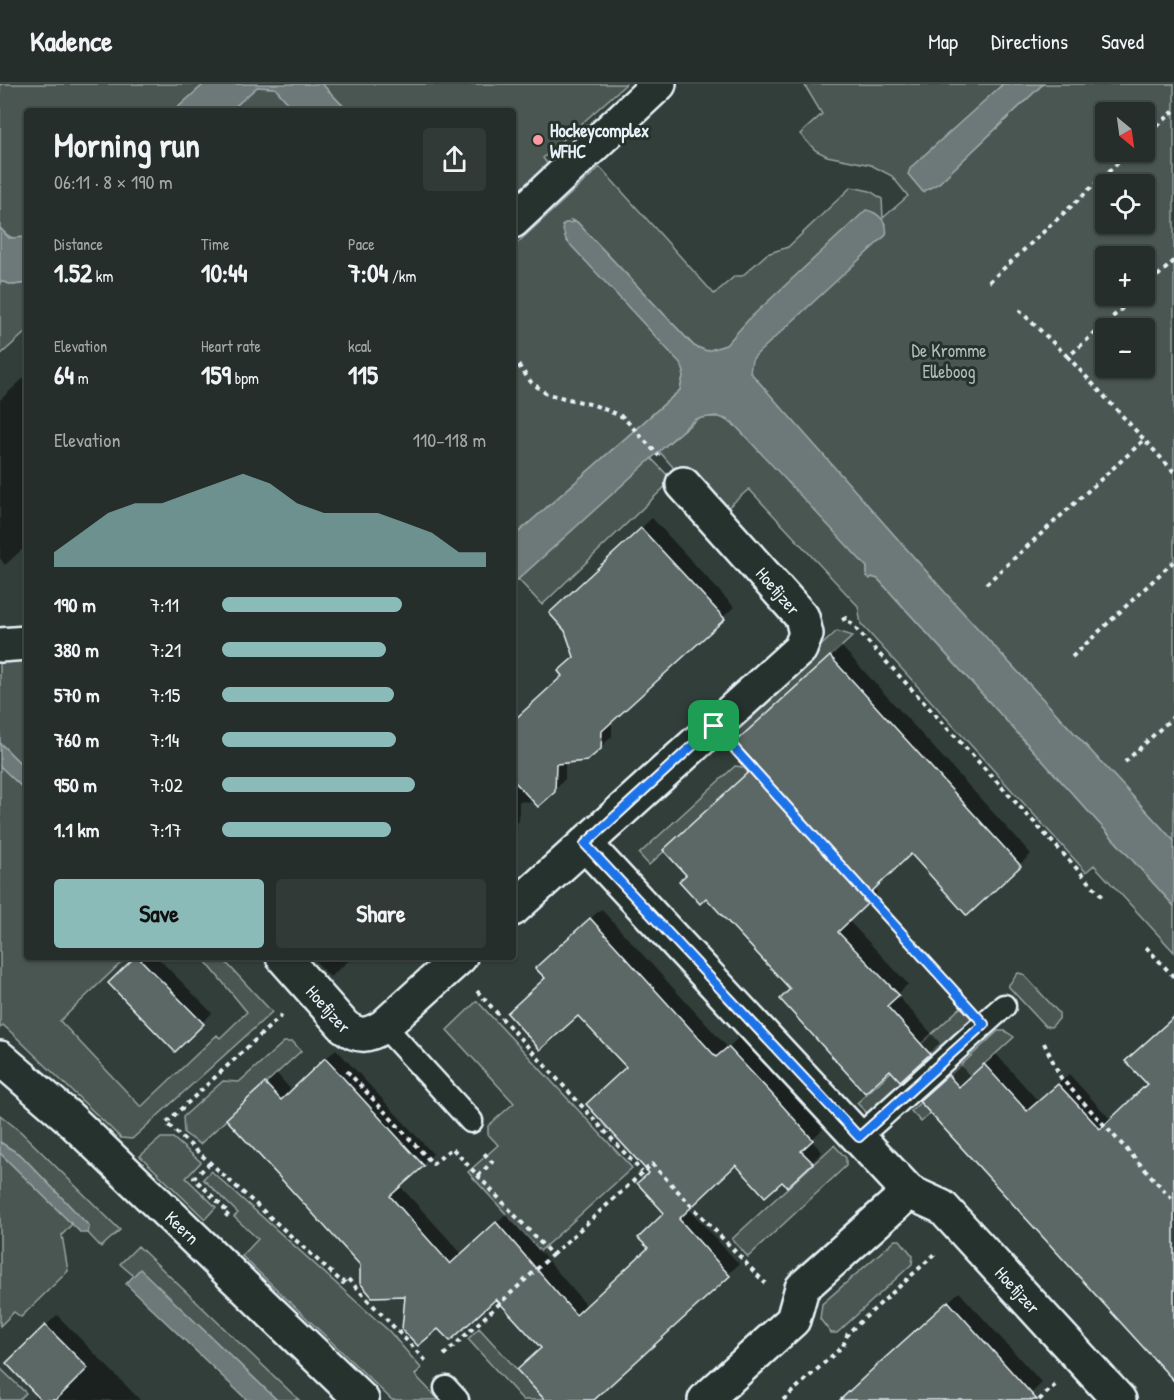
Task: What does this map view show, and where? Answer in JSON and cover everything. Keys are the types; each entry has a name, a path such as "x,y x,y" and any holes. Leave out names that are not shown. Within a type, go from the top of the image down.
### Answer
{"street":[{"path":"516,218 659,84"},
{"name":"Hoefijzer","path":"516,906 800,649 806,634 802,617 675,473"},
{"path":"0,645 24,643"},
{"name":"Hoefijzer","path":"585,844 909,1192 942,1207 1119,1400"},
{"name":"Hoefijzer","path":"286,960 355,1035 370,1035 384,1026 456,961"},
{"name":"Keern","path":"0,1058 67,1116 362,1400"},
{"path":"705,1400 793,1320 802,1288 909,1192"}],"lane":[{"path":"859,1137 1004,1006"},
{"path":"384,1026 471,1121"}],"path":[{"path":"1155,128 1174,111"},
{"path":"988,282 1119,162"},
{"path":"1155,278 1174,261"},
{"path":"1068,357 1125,306"},
{"path":"1019,310 1068,357 1174,472"},
{"path":"516,362 531,382 547,394 594,405 623,417 675,473"},
{"path":"986,584 1144,440"},
{"path":"1072,657 1174,561"},
{"path":"806,634 846,618 1103,897"},
{"path":"1125,762 1174,716"},
{"path":"714,726 984,1024"},
{"path":"1146,947 1174,977"},
{"path":"456,961 642,1172"},
{"path":"311,988 166,1123 343,1283 348,1278 431,1366 452,1394"},
{"path":"1044,1043 1061,1078 1174,1201"},
{"path":"345,1069 433,1164 452,1148 552,1255"},
{"path":"478,1176 492,1162 487,1156"},
{"path":"210,1163 194,1179 229,1213 223,1219"},
{"path":"431,1366 652,1164 795,1314"},
{"path":"783,1400 843,1346 848,1333 962,1229"}],"green space":[{"path":"0,84 204,84 177,108 24,108 24,237 9,236 0,228"},
{"name":"Hockeycomplex WFHC","path":"322,84 626,84 543,158 550,167 519,195 516,192 516,108 345,108"},
{"name":"De Kromme Elleboog","path":"804,84 1003,84 986,100 923,191 939,183 1043,84 1174,84 1174,841 957,606 726,345 707,351 694,346 577,222 571,220 682,364 684,372 680,390 516,534 516,244 600,167 714,294 735,276 742,276 767,254 788,247 851,187 870,191 882,199 883,218 908,196 892,176 871,165 827,156 815,150 800,134 822,114"},
{"path":"257,87 275,88 292,108 233,108"},
{"path":"0,281 13,285 24,283 24,334 0,355"},
{"path":"700,417 721,417 740,429 867,567 867,576 878,579 1174,906 1174,952 1094,865 1086,872 861,624 858,606 749,489 725,510 687,467 679,474 659,451"},
{"path":"651,458 672,480 542,605 518,579"},
{"path":"837,631 853,636 736,742 727,732"},
{"path":"24,659 24,767 0,743 0,662"},
{"path":"0,766 24,789 24,960 124,960 60,1021 141,1107 217,1035 220,1038 247,1012 204,960 224,960 272,1012 132,1139 121,1138 13,1034 3,1025 0,1028"},
{"path":"735,766 743,767 750,774 649,865 639,854"},
{"path":"1018,973 1023,974 1059,1013 1059,1019 1051,1027 1045,1026 1008,986"},
{"path":"477,1001 632,1168 540,1251 468,1172 498,1145 488,1134 488,1126 514,1103 447,1030"},
{"path":"961,1007 973,1020 870,1116 857,1103"},
{"path":"998,1031 1005,1031 1014,1037 921,1122 911,1111"},
{"path":"284,1042 293,1042 301,1051 200,1144 184,1133 183,1117 223,1081 239,1082"},
{"path":"0,1115 21,1132 120,1230 101,1247 88,1233 89,1226 22,1156 0,1142"},
{"path":"161,1138 173,1138 201,1162 186,1178 216,1207 205,1219 140,1156"},
{"path":"834,1145 846,1158 846,1166 748,1257 732,1239"},
{"path":"0,1153 72,1224 62,1235 68,1271 21,1317 14,1312 0,1326"},
{"path":"211,1171 389,1331 421,1368 415,1375 439,1400 392,1400 242,1256 258,1239 234,1217 238,1213 203,1179"},
{"path":"895,1240 900,1240 913,1256 912,1264 837,1333 831,1333 820,1319 822,1304"},
{"path":"138,1246 299,1400 277,1400 140,1270 134,1276 120,1264"},
{"path":"479,1328 545,1400 523,1400 468,1339"},
{"path":"0,1368 26,1393 19,1400 0,1400"}],"shaded area":[{"path":"204,84 322,84 345,108 292,108 275,88 257,87 233,108 177,108"},
{"path":"1003,84 1043,84 939,183 923,192 908,174 911,167"},
{"path":"866,210 882,219 886,226 886,235 757,354 752,360 750,372 957,606 1174,841 1174,906 878,579 872,577 870,579 867,576 867,567 731,421 716,416 695,419 516,581 516,534 680,390 684,372 681,364 566,240 562,226 565,223 577,222 694,346 707,351 726,345 749,319"},
{"path":"0,228 9,238 24,237 24,283 13,285 0,281"},
{"path":"0,743 24,767 24,789 0,766"},
{"path":"0,1142 22,1156 89,1226 88,1233 81,1233 0,1153"},
{"path":"140,1269 277,1400 247,1400 126,1284"}],"building":[{"path":"641,528 725,619 602,731 601,749 587,761 556,764 555,792 538,807 516,783 516,718 562,676 558,671 574,657 565,631 549,613"},
{"path":"830,656 1021,866 967,916 911,854 863,900 867,904 838,932 899,995 887,1006 930,1054 900,1081 890,1070 865,1093 780,999 790,989 706,898 700,904 679,881 686,875 663,850 756,765 735,742"},
{"path":"590,918 716,1057 728,1047 771,1093 813,1140 801,1151 813,1163 787,1187 782,1182 765,1197 736,1165 679,1219 730,1276 594,1400 545,1400 517,1370 541,1348 496,1299 450,1341 438,1329 418,1346 402,1329 405,1296 372,1297 360,1283 360,1265 226,1119 265,1083 281,1100 325,1058 424,1166 390,1196 450,1264 496,1222 576,1315 648,1248 638,1238 664,1213 637,1183 649,1173 586,1104 626,1067 578,1016 540,1050 507,1013 545,978 535,968"},
{"path":"132,960 141,960 204,1024 175,1052 108,983"},
{"path":"1174,1017 1174,1381 919,1101 948,1075 959,1087 984,1064 1027,1111 1058,1084 1100,1129 1147,1084 1125,1061"},
{"path":"948,1301 1037,1400 840,1400 877,1365"},
{"path":"45,1325 88,1368 56,1400 41,1400 6,1363"}],"place":[{"name":"Hockeycomplex WFHC","path":"538,140"}],"route":[{"path":"714,726 984,1024 859,1137 585,844 714,726"}]}
